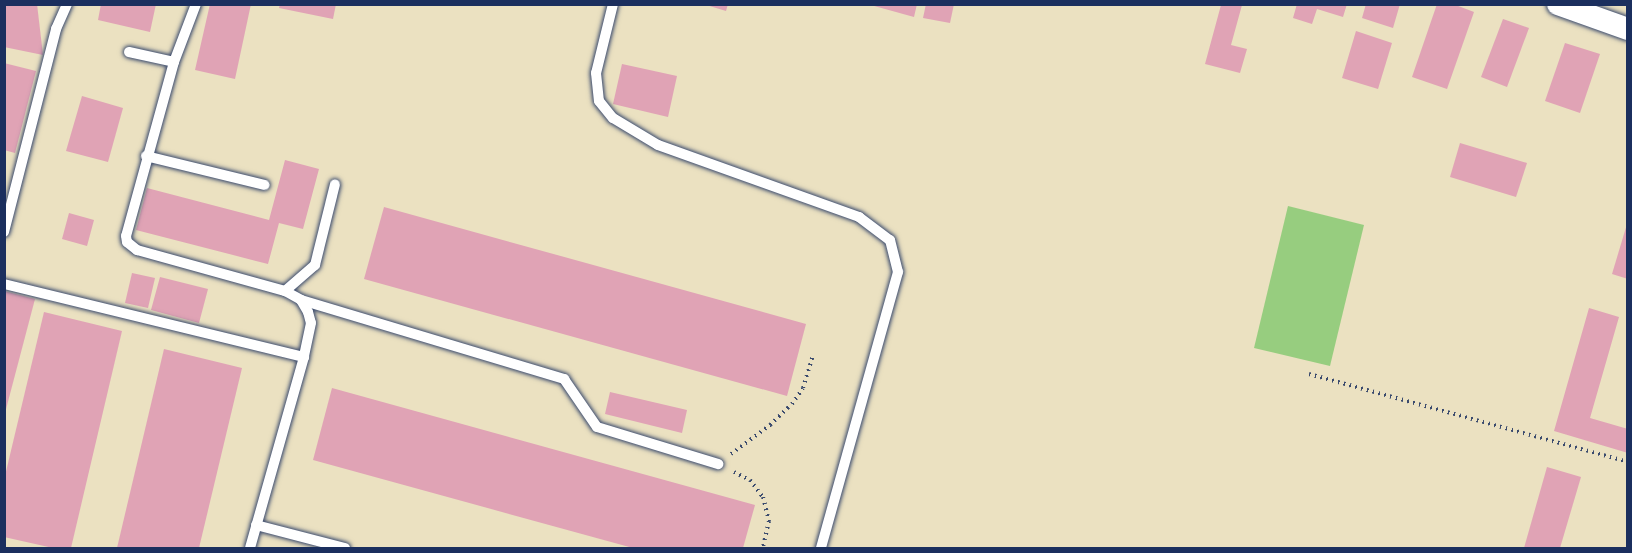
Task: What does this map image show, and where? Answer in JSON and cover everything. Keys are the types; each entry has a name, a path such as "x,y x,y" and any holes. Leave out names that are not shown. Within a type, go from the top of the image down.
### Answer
{"street":[{"path":"1558,4 1628,29"}],"lane":[{"path":"4,232 56,29 67,4"},
{"path":"196,4 174,62 146,156 126,231 127,242 131,246 285,291 301,300 564,379 597,427 718,464"},
{"path":"614,4 596,73 599,101 613,118 658,145 859,217 890,240 898,272 821,549"},
{"path":"129,52 174,62"},
{"path":"146,156 265,185"},
{"path":"285,291 315,265 335,184"},
{"path":"4,284 304,357"},
{"path":"249,549 304,357 311,323 301,300"},
{"path":"256,525 345,549"}],"path":[{"path":"763,549 769,521 763,497 750,480 718,464 770,425 792,404 802,388 813,355"},
{"path":"1309,374 1628,462"}],"green space":[{"path":"1288,206 1364,225 1330,366 1254,348"}],"building":[{"path":"4,4 37,4 43,55 4,47"},
{"path":"101,4 156,4 150,32 98,20"},
{"path":"210,4 251,4 235,79 195,70"},
{"path":"280,4 336,4 333,19 279,8"},
{"path":"703,4 728,4 726,11"},
{"path":"867,4 917,4 914,17"},
{"path":"926,4 954,4 950,23 923,18"},
{"path":"1297,4 1347,4 1343,17 1317,9 1312,24 1293,18"},
{"path":"1366,4 1400,4 1393,28 1362,18"},
{"path":"1437,4 1453,4 1474,12 1447,89 1412,77"},
{"path":"1221,5 1242,5 1231,45 1247,49 1240,73 1205,64"},
{"path":"1503,19 1529,28 1507,87 1481,77"},
{"path":"1356,31 1392,43 1378,89 1342,78"},
{"path":"1565,43 1600,54 1580,113 1545,101"},
{"path":"4,63 36,71 15,153 4,150"},
{"path":"622,64 677,76 668,117 613,104"},
{"path":"82,96 123,108 108,162 66,151"},
{"path":"1460,143 1527,163 1516,197 1450,177"},
{"path":"285,160 319,169 303,229 279,223 268,264 136,230 147,188 269,220"},
{"path":"384,207 806,324 787,396 364,279"},
{"path":"69,213 94,220 87,246 62,239"},
{"path":"1628,225 1628,279 1612,274"},
{"path":"132,273 155,278 148,308 125,303"},
{"path":"160,277 208,289 199,323 151,310"},
{"path":"4,291 35,299 5,413 4,412"},
{"path":"1589,308 1619,317 1590,418 1628,429 1628,453 1554,431"},
{"path":"44,312 122,331 71,548 53,548 4,537 4,480"},
{"path":"164,349 242,368 199,548 117,548"},
{"path":"332,388 755,505 743,548 633,548 313,460"},
{"path":"610,392 687,410 682,433 605,414"},
{"path":"1547,467 1581,477 1560,548 1524,548"}]}
